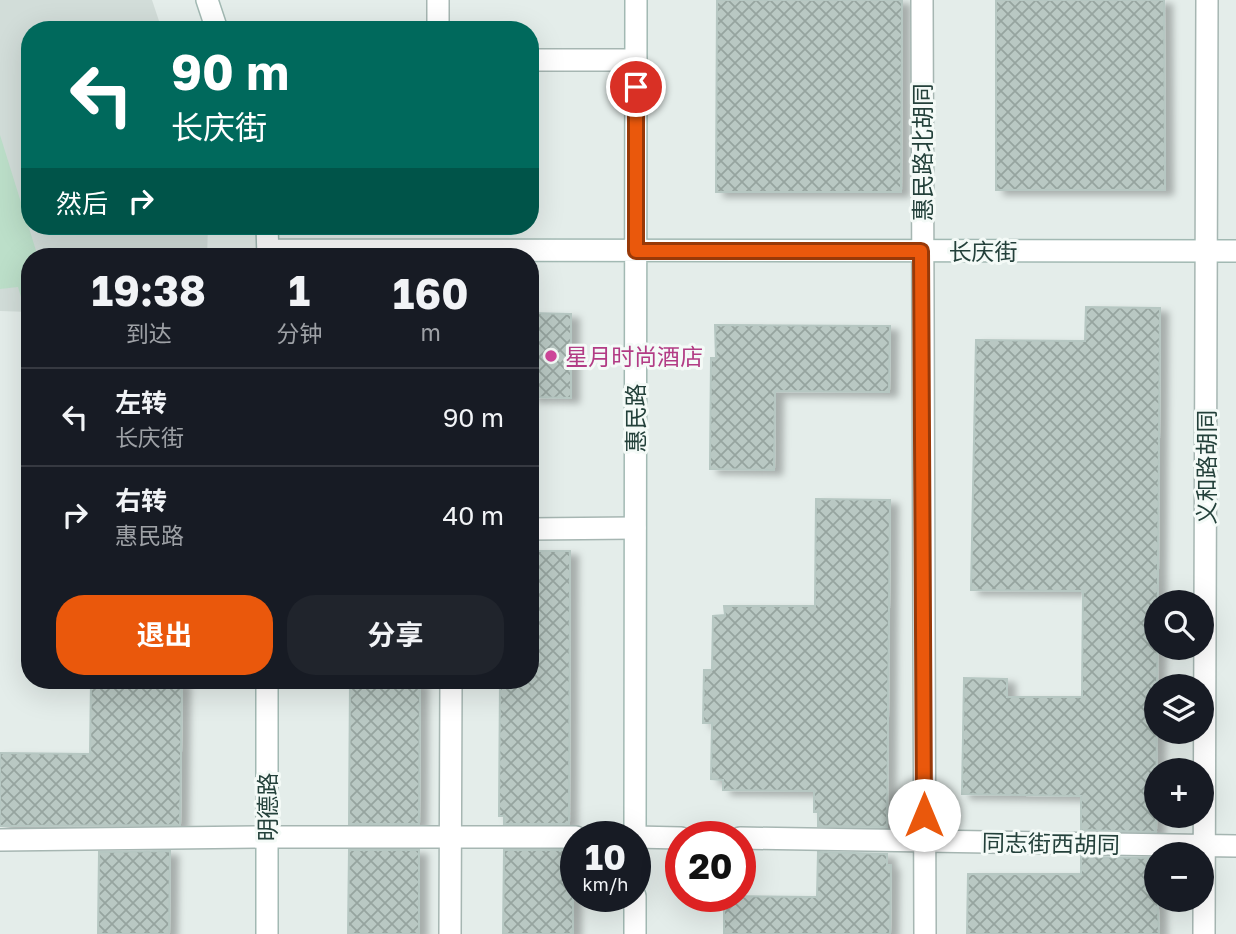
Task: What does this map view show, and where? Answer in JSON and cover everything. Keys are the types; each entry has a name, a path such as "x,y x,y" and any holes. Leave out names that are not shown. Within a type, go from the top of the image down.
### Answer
{"street":[{"path":"207,0 213,21"},
{"path":"438,0 438,21"},
{"name":"惠民路","path":"635,821 636,0"},
{"name":"惠民路北胡同","path":"922,0 925,934"},
{"name":"义和路胡同","path":"1205,842 1207,0"},
{"path":"539,60 636,60"},
{"name":"长庆街","path":"539,252 1236,251"},
{"path":"539,528 635,528"},
{"name":"明德路","path":"267,689 267,934"},
{"path":"450,934 451,689"},
{"path":"0,840 560,837"},
{"name":"同志街西胡同","path":"756,838 1144,845"},
{"name":"同志街西胡同","path":"1214,846 1236,846"},
{"path":"635,912 635,934"},
{"name":"义和路胡同","path":"1204,912 1204,934"}],"shaded area":[{"path":"0,0 152,0 159,21 21,21 21,235 208,235 207,248 21,248 21,312 0,311"}],"green space":[{"path":"0,135 21,202 21,235 31,235 35,248 21,248 21,297 18,287 0,289"}],"building":[{"path":"717,0 902,0 901,192 716,192"},
{"path":"996,0 1164,0 1165,190 996,190"},
{"path":"1086,307 1160,308 1158,590 1144,590 1144,660 1157,660 1157,674 1144,674 1144,744 1157,744 1157,758 1144,758 1144,828 1156,828 1156,832 1081,830 1081,796 962,794 964,678 1007,679 1007,697 1082,697 1083,591 971,590 976,340 1085,341"},
{"name":"星月时尚酒店","path":"539,313 571,314 571,398 539,397"},
{"path":"715,325 890,326 889,392 775,391 774,470 710,469 711,358 716,358"},
{"path":"816,499 890,500 887,827 818,826 818,812 814,812 814,791 723,790 723,780 711,779 712,723 703,723 704,670 712,670 713,616 725,615 724,606 815,606"},
{"path":"539,551 570,551 569,821 560,821 560,824 504,824 504,816 499,816 500,689 539,689"},
{"path":"91,689 182,689 180,825 0,826 0,753 90,754"},
{"path":"350,689 420,689 419,824 349,824"},
{"path":"349,850 419,850 419,934 348,934"},
{"path":"504,850 560,850 560,912 573,912 573,934 503,934"},
{"path":"170,851 169,934 98,934 99,852"},
{"path":"818,852 887,854 887,865 891,865 890,934 724,934 724,912 756,912 756,896 817,897"},
{"path":"1081,857 1144,858 1144,912 1158,912 1159,934 967,934 968,874 1081,874"}],"place":[{"name":"星月时尚酒店","path":"551,356"}],"route":[{"path":"636,87 636,251 921,251 924,815"}]}
